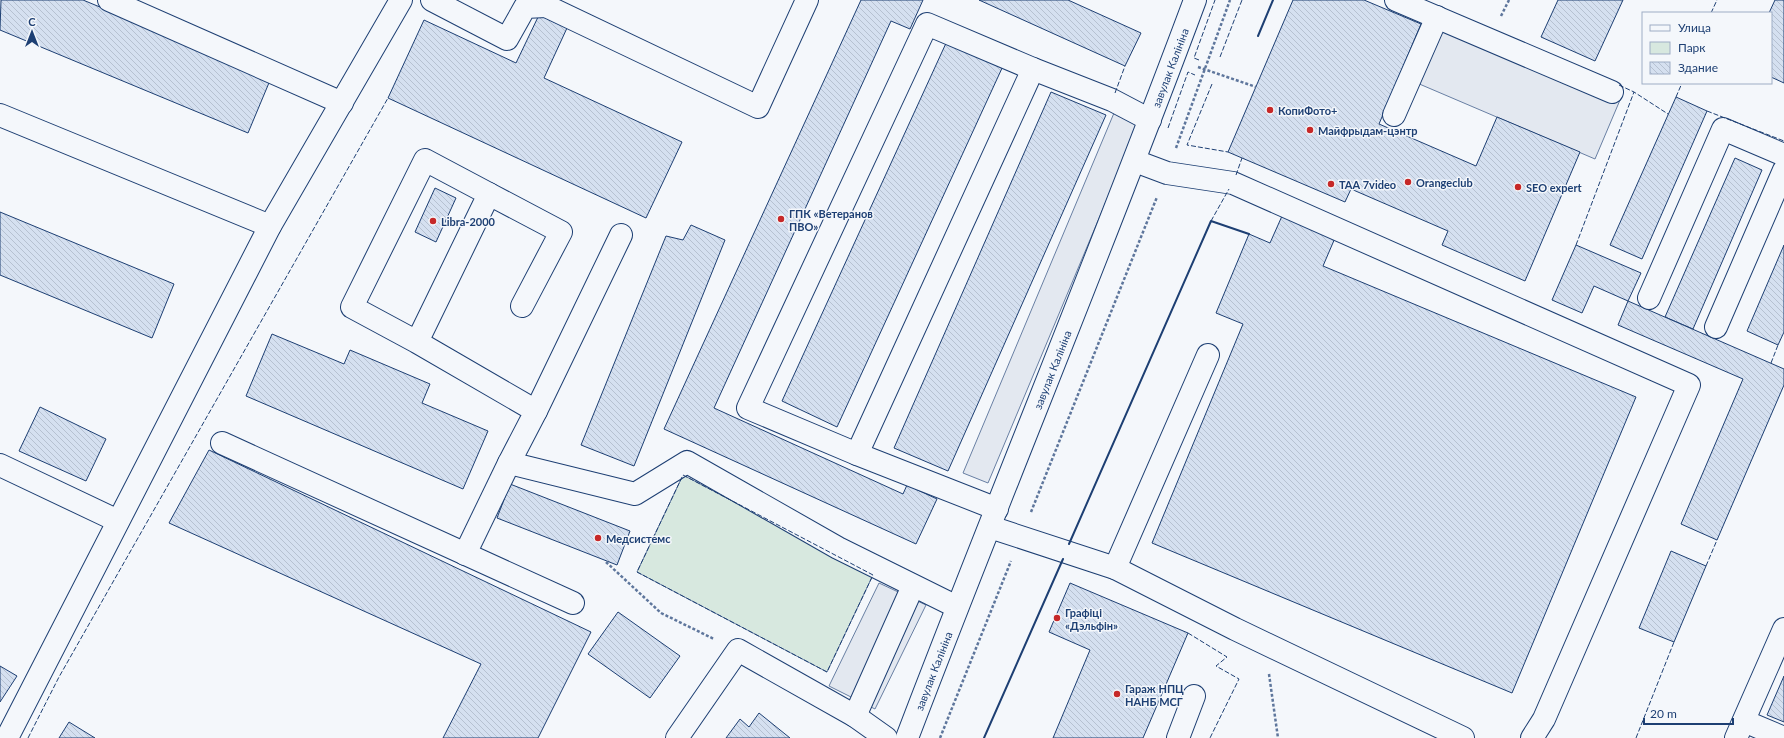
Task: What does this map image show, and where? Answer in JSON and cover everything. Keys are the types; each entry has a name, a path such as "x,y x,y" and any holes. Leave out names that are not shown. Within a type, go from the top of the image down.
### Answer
{"street":[{"path":"109,0 342,102"},
{"path":"7,738 270,226 401,0"},
{"path":"432,0 507,39 525,7 545,2 758,107 804,1"},
{"name":"завулак Калініна","path":"907,738 957,607 994,518 1135,161 1195,0"},
{"path":"1396,0 1612,92"},
{"path":"1394,115 1437,17"},
{"path":"1150,120 1112,100 1033,69 927,24 748,408 856,454 994,518 1021,537 1115,568 1463,738"},
{"path":"856,454 1033,69"},
{"path":"0,115 270,226"},
{"path":"1649,298 1723,129 1784,155"},
{"path":"522,306 561,232 425,160 352,307 417,342 536,411"},
{"path":"1135,161 1167,173 1233,182 1689,385 1544,719 1532,738"},
{"path":"1716,327 1784,170"},
{"path":"417,342 489,194"},
{"path":"465,554 621,235"},
{"path":"1115,568 1208,355"},
{"path":"222,443 573,603"},
{"path":"509,463 635,494 687,462 838,548 957,607"},
{"path":"0,465 118,521"},
{"path":"855,716 913,586"},
{"path":"1784,629 1740,729 1784,738"},
{"path":"678,738 738,650 855,716 886,738"},
{"path":"1178,738 1194,696"}],"path":[{"path":"940,738 1167,173 1230,0"},
{"path":"1498,22 1509,0"},
{"path":"1204,69 1256,87"},
{"path":"606,562 661,613 738,650"},
{"path":"1264,642 1278,738"}],"green space":[{"path":"683,475 873,575 827,672 637,572"}],"shaded area":[{"path":"1437,17 1612,92 1620,100 1595,159 1410,80"},
{"path":"1114,113 1139,123 988,483 963,473"},
{"path":"879,583 926,605 875,709 829,686"}],"building":[{"path":"1,0 83,0 271,78 248,133 0,30"},
{"name":"ГПК «Ветеранов ПВО»","path":"861,0 923,0 910,29 891,21 714,408 903,494 907,485 937,499 916,544 664,429"},
{"path":"979,0 1068,0 1141,33 1125,66"},
{"path":"1293,0 1364,0 1421,24 1379,124 1476,166 1497,117 1580,152 1525,281 1442,245 1448,231 1351,189 1345,202 1228,152"},
{"path":"1558,0 1623,0 1595,61 1541,37"},
{"path":"1775,0 1784,0 1784,83 1772,77 1772,12 1769,12"},
{"path":"539,15 567,28 544,78 682,142 646,218 388,98 424,20 516,63"},
{"path":"947,41 1003,66 837,427 782,401"},
{"path":"1051,92 1106,115 948,471 894,448"},
{"path":"1676,97 1707,111 1642,259 1610,245"},
{"path":"1735,158 1762,170 1693,329 1665,317"},
{"name":"Libra-2000","path":"435,188 456,198 436,242 415,232"},
{"path":"0,212 174,284 152,338 0,275"},
{"path":"1282,216 1335,238 1323,266 1636,397 1512,693 1152,543 1243,324 1216,313 1249,234 1270,243"},
{"path":"691,225 725,240 634,466 581,445 666,236 683,240"},
{"path":"1576,245 1641,273 1628,301 1594,286 1582,313 1552,300"},
{"path":"1784,245 1784,332 1778,345 1747,331"},
{"path":"1628,301 1784,369 1784,385 1717,540 1681,524 1743,379 1618,325"},
{"path":"272,334 344,364 350,350 430,384 422,403 488,431 463,489 246,396"},
{"path":"40,407 106,439 86,481 19,451"},
{"path":"209,450 591,632 538,738 443,738 481,664 169,523"},
{"path":"510,484 630,531 617,565 497,518"},
{"path":"1671,551 1706,566 1674,642 1639,628"},
{"name":"Гараж НПЦ НАНБ МСГ","path":"1070,583 1188,633 1143,738 1053,738 1090,650 1049,632"},
{"path":"618,612 680,656 650,698 588,654"},
{"path":"0,666 17,676 0,702"},
{"path":"1784,676 1784,722 1767,715"},
{"path":"759,713 790,738 726,738 740,719 749,727"},
{"path":"69,722 95,738 59,738"}],"fence":[{"path":"1199,60 1194,58 1215,0"},
{"path":"1220,57 1242,0"},
{"path":"1711,12 1717,0"},
{"path":"1115,93 1125,66"},
{"path":"1168,128 1188,72 1195,75"},
{"path":"1212,84 1187,145 1228,152"},
{"path":"1676,97 1682,84"},
{"path":"1619,85 1634,92 1668,114"},
{"path":"1576,245 1634,92"},
{"path":"28,738 59,677 388,98"},
{"path":"1707,111 1784,141"},
{"path":"1236,175 1242,158"},
{"path":"1211,221 1229,189"},
{"path":"1771,363 1778,345"},
{"path":"683,475 873,575 827,672 637,572 683,475"},
{"path":"1706,566 1717,540"},
{"path":"1188,633 1227,657 1216,666 1239,679 1210,738"},
{"path":"1636,738 1674,642"}],"wall":[{"path":"1258,36 1273,0"},
{"path":"1069,544 1211,221 1249,234"},
{"path":"984,738 1063,559"}],"place":[{"name":"КопиФото+","path":"1270,110"},
{"name":"Майфрыдам-цэнтр","path":"1310,130"},
{"name":"Orangeclub","path":"1408,182"},
{"name":"ТАА 7video","path":"1331,184"},
{"name":"SEO expert","path":"1518,187"},
{"name":"ГПК «Ветеранов ПВО»","path":"781,219"},
{"name":"Libra-2000","path":"433,221"},
{"name":"Медсистемс","path":"598,538"},
{"name":"Графіці «Дэльфін»","path":"1057,618"},
{"name":"Гараж НПЦ НАНБ МСГ","path":"1117,694"}]}
